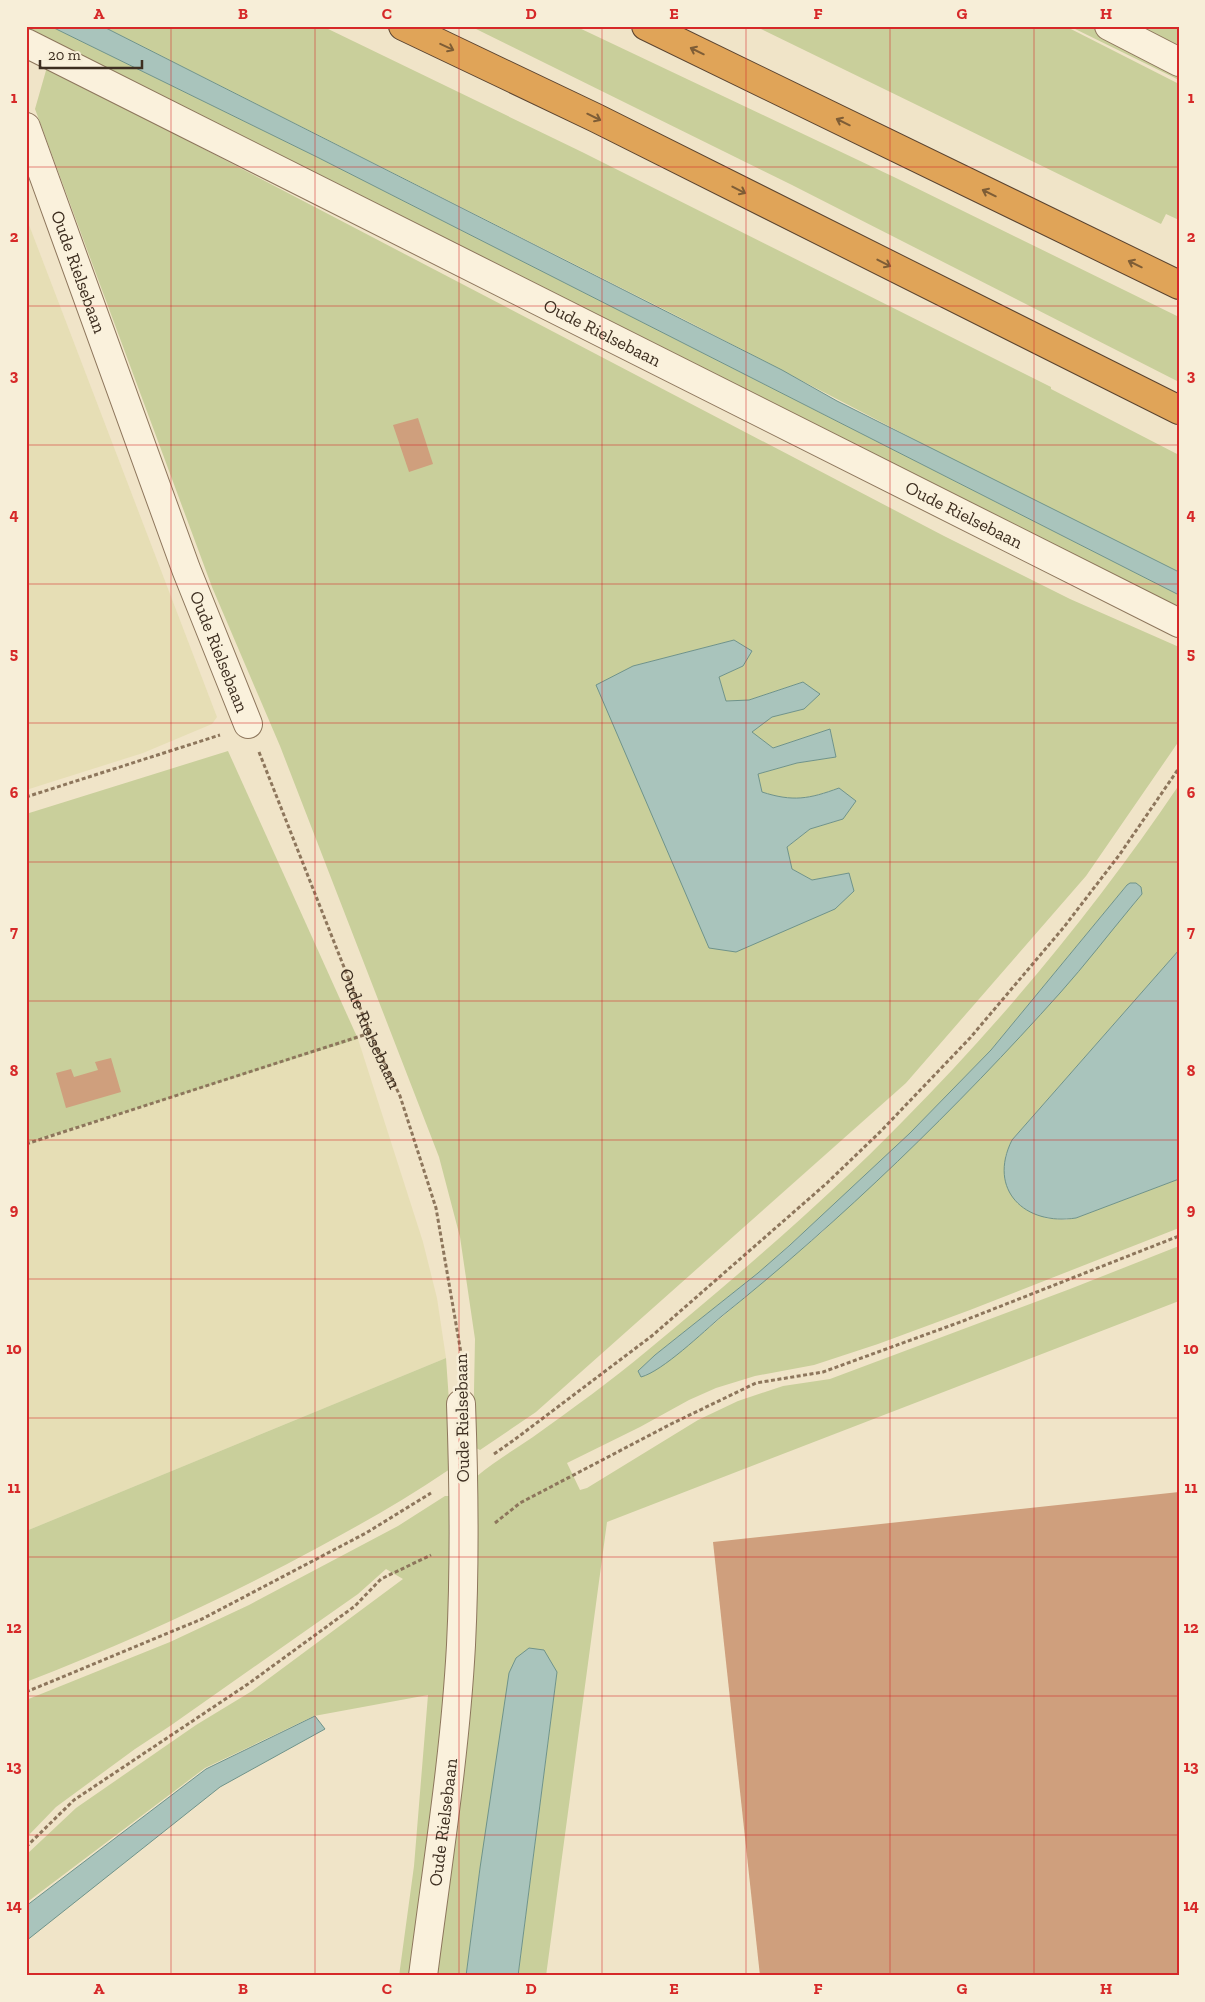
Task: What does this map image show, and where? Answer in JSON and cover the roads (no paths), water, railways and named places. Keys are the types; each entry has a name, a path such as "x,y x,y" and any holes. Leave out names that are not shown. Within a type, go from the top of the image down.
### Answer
{"highway":[{"path":"403,26 596,118 1179,410"},
{"path":"646,26 1179,286"}],"street":[{"path":"1109,26 1179,62"},
{"name":"Oude Rielsebaan","path":"26,43 1179,623"},
{"name":"Oude Rielsebaan","path":"26,127 186,569 248,724"},
{"name":"Oude Rielsebaan","path":"423,1976 455,1714 461,1646 463,1473 461,1404"}],"water":[{"path":"50,26 102,26 782,370 837,401 1179,572 1179,595 317,157"},
{"path":"734,640 752,651 743,666 719,677 726,701 749,700 803,682 820,694 804,709 772,717 752,732 773,748 830,729 836,757 797,763 758,774 762,792 783,797 801,798 819,795 839,788 856,801 843,819 810,829 787,847 792,869 812,880 849,873 854,891 835,909 736,952 709,948 596,685 633,666"},
{"path":"1130,883 1136,883 1141,887 1142,894 1060,993 939,1121 855,1202 767,1279 671,1359 641,1377 638,1371 655,1355 758,1273 910,1133 991,1050"},
{"path":"1179,950 1179,1179 1076,1218 1058,1219 1041,1216 1027,1210 1016,1201 1008,1189 1004,1174 1005,1158 1012,1140"},
{"path":"529,1648 544,1650 557,1672 518,1976 466,1976 509,1673 516,1658"},
{"path":"315,1716 325,1729 220,1787 26,1941 26,1906 206,1769"}]}
